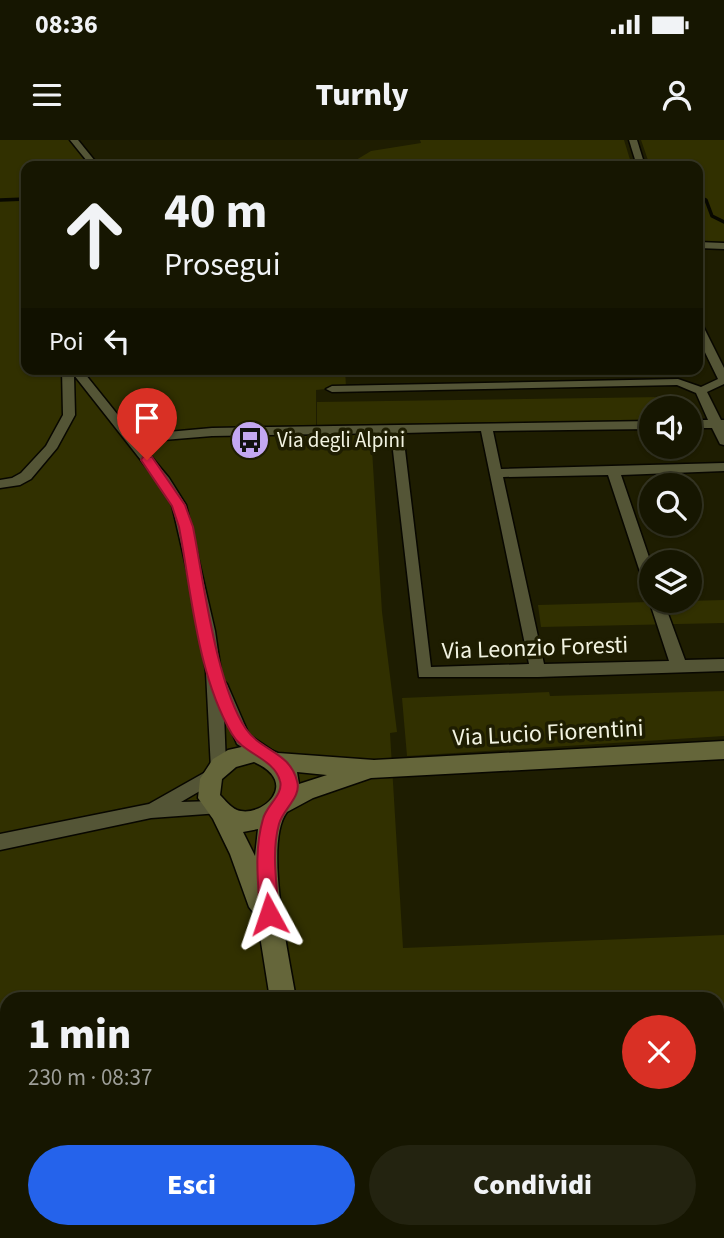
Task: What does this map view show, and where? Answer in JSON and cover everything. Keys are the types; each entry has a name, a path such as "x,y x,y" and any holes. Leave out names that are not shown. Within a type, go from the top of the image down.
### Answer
{"street":[{"path":"74,140 91,161"},
{"path":"633,140 639,161"},
{"path":"703,246 724,246"},
{"path":"701,391 724,380 703,337"},
{"path":"0,484 15,482 26,476 51,448 69,415 68,375"},
{"path":"80,375 164,481 179,505 208,631 214,672 214,771 209,798 242,854 271,936"},
{"path":"507,375 509,385"},
{"path":"612,375 615,383"},
{"path":"332,389 405,383 509,385 678,382 701,391 720,424 724,440"},
{"path":"702,424 720,424"},
{"path":"131,439 212,432 639,425"},
{"path":"486,428 538,671"},
{"name":"Via Leonzio Foresti","path":"397,430 424,673 724,665"},
{"path":"496,473 724,467"},
{"path":"613,471 640,550"},
{"path":"661,613 679,666"},
{"path":"214,672 243,739 273,759 289,782 264,851 271,936 282,992"},
{"name":"Via Lucio Fiorentini","path":"273,759 374,769 724,751"},
{"path":"150,811 241,754 273,759"},
{"name":"Via Lucio Fiorentini","path":"278,808 306,791 374,769"},
{"path":"0,842 150,811 218,811 248,821 278,808"}],"shaded area":[{"path":"0,140 72,140 88,161 21,161 21,375 345,375 346,387 316,390 316,435 371,433 382,612 397,732 390,733 403,948 724,935 724,992 0,992"},
{"path":"420,140 624,140 630,161 354,161 371,151 421,143"},
{"path":"641,140 724,140 724,242 703,241 703,161 648,161"},
{"path":"639,397 639,420 317,425 317,402"},
{"path":"724,600 724,623 541,627 538,605 639,602 639,613 702,613 702,601"},
{"path":"724,691 724,736 407,756 402,698 549,692 550,696"}],"waterway":[{"path":"703,198 712,216 724,222"},
{"path":"0,200 21,199"}],"place":[{"name":"Via degli Alpini","path":"250,440"}],"route":[{"path":"147,460 179,505 208,631 214,672 238,732 250,745 279,762 286,771 289,782 288,793 273,813 265,842 269,914"}]}
